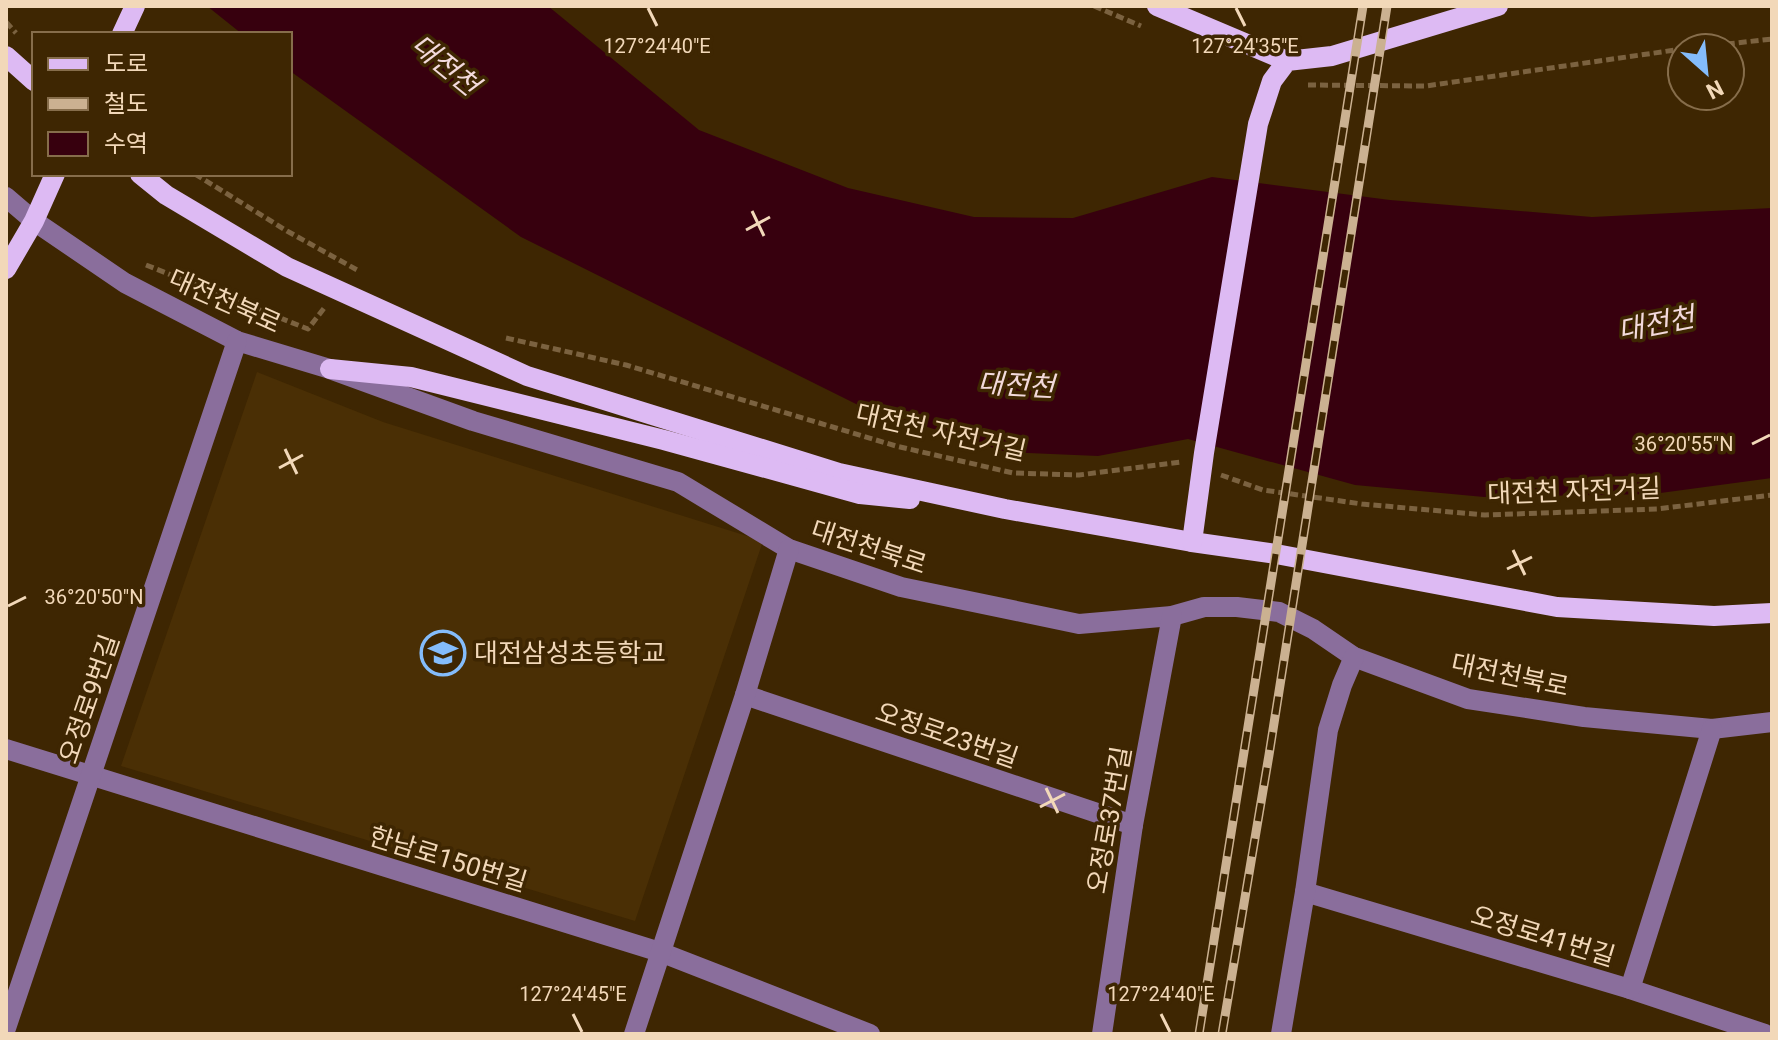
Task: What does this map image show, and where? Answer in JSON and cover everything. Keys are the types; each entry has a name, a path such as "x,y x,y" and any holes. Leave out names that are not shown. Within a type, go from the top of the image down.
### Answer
{"main road":[{"path":"123,32 135,6"},
{"path":"1157,6 1287,61 1332,56 1498,6"},
{"path":"6,56 32,79"},
{"path":"1192,542 1258,124 1272,81 1287,61"},
{"path":"6,269 34,221 54,176"},
{"path":"142,176 166,195 287,267 527,376 839,473 1005,509 1276,554 1557,607 1714,616 1772,613"},
{"path":"330,369 411,377 664,440 860,494 1005,509"}],"street":[{"name":"대전천북로","path":"6,197 34,221 125,283 237,341 330,369 473,421 678,482 789,549 901,587 1079,624 1172,616 1204,607 1279,612 1313,629 1354,657 1468,699 1584,717 1712,729 1772,722"},
{"name":"오정로9번길","path":"6,1028 237,341"},
{"path":"634,1034 745,695 789,549"},
{"name":"오정로37번길","path":"1102,1034 1133,825 1172,616"},
{"path":"1281,1034 1328,730 1354,657"},
{"name":"오정로23번길","path":"745,695 1133,825"},
{"path":"1630,989 1712,729"},
{"name":"한남로150번길","path":"6,749 660,952 870,1034"},
{"name":"오정로41번길","path":"1305,892 1630,989 1765,1034"}],"path":[{"path":"1746,42 1772,39"},
{"path":"198,176 287,231 364,273"},
{"path":"146,264 308,329 355,268"},
{"name":"대전천 자전거길","path":"504,338 626,365 896,446 1013,473 1079,475 1179,462 1203,462 1263,490 1362,504 1485,515 1657,509 1772,495"}],"shaded area":[{"name":"대전삼성초등학교","path":"257,372 383,422 763,541 635,921 121,766"}],"water":[{"name":"대전천","path":"207,6 548,6 699,130 848,188 974,217 1073,218 1212,177 1390,200 1592,217 1772,208 1772,478 1653,494 1484,497 1355,485 1188,439 1098,456 1006,452 858,405 521,237 292,72 292,32 240,32"}],"railway":[{"path":"1199,1034 1363,6"},
{"path":"1222,1034 1387,6"}],"place":[{"name":"대전삼성초등학교","path":"443,653"}]}
